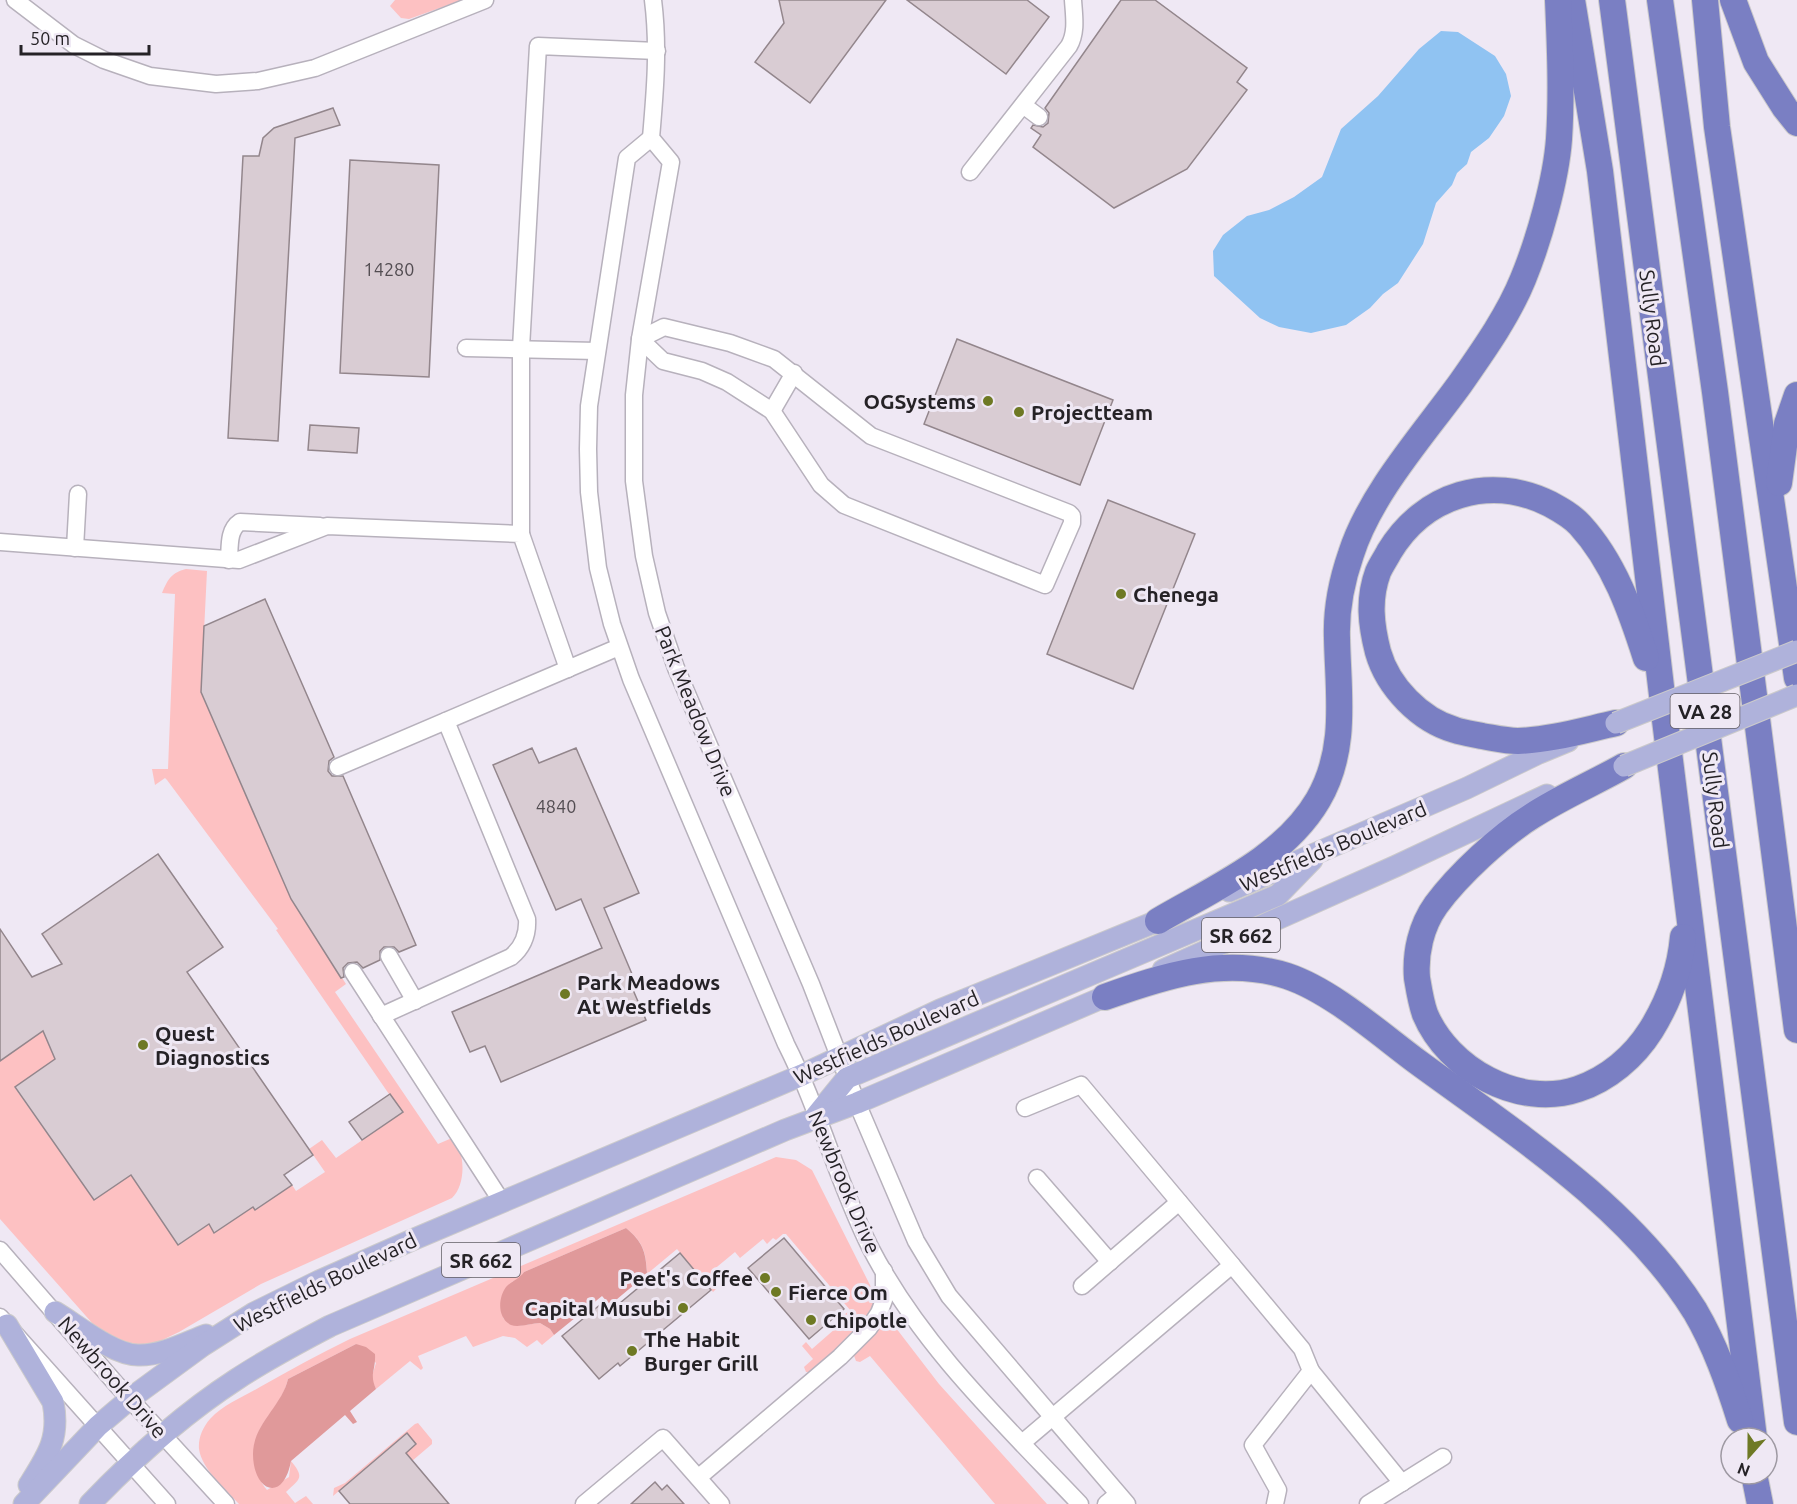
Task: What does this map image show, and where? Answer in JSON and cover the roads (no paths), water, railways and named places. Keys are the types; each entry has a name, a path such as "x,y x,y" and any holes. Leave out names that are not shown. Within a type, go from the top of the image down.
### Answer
{"highway":[{"path":"1158,921 1275,850 1306,818 1327,784 1340,738 1341,705 1337,635 1340,602 1359,532 1382,490 1466,375 1500,323 1523,279 1541,225 1559,141 1558,0"},
{"path":"1572,0 1600,171 1753,1426"},
{"name":"Sully Road","path":"1612,0 1797,1422"},
{"name":"VA 28","path":"1660,0 1716,404 1797,1030"},
{"path":"1705,0 1717,127 1797,678"},
{"path":"1732,0 1756,62 1797,123"},
{"path":"1782,567 1779,474 1786,424 1797,395"},
{"path":"1616,723 1548,738 1516,741 1497,739 1455,730 1436,723 1407,700 1385,672 1373,633 1371,606 1379,569 1408,525 1434,506 1467,493 1485,490 1522,493 1561,510 1578,523 1609,565 1638,632 1664,712"},
{"path":"1624,766 1531,816 1487,851 1463,874 1435,907 1423,930 1416,966 1425,1013 1443,1044 1468,1067 1496,1084 1532,1093 1553,1094 1576,1090 1595,1083 1612,1072 1644,1041 1663,1009 1677,975 1682,956 1684,925 1683,868"},
{"path":"1105,996 1161,977 1190,971 1236,968 1286,976 1331,998 1501,1123 1577,1182 1629,1228 1694,1310 1709,1337 1741,1426"},
{"path":"1757,1486 1761,1504"},
{"path":"1759,1486 1761,1504"}],"main road":[{"name":"Westfields Boulevard","path":"24,1504 98,1426 131,1398 232,1326 319,1281 802,1075 844,1068 940,1010 1319,852 1467,788 1539,753 1797,651"},
{"name":"Westfields Boulevard","path":"90,1504 130,1462 236,1379 330,1326 816,1117 857,1103 1105,996 1396,866 1548,795 1797,694"},
{"path":"816,1117 844,1068 1278,894 1319,852"},
{"path":"55,1312 115,1349 138,1355 165,1350 232,1326"},
{"path":"3,1321 53,1402 56,1416 56,1431 52,1446 17,1504"}],"street":[{"path":"15,0 74,45 104,60 150,76 216,84 258,81 315,68 485,0"},
{"path":"339,767 619,647 598,568 589,492 589,406 627,158 651,138 657,78 657,29 653,0"},
{"path":"970,172 1073,40 1075,29 1073,0"},
{"path":"568,669 521,534 521,348 538,46 657,51"},
{"path":"1023,105 1039,117"},
{"name":"Park Meadow Drive","path":"651,138 670,162 640,339 634,395 634,481 644,556 657,613 676,668 811,984 844,1068"},
{"path":"664,327 679,330 756,351 774,359 794,374 871,436 1069,513 1072,516 1072,524 1045,585 844,505 821,485 772,411 728,382 702,371 663,361 640,339 664,327"},
{"path":"466,348 597,351"},
{"path":"772,411 794,374"},
{"path":"75,548 78,494"},
{"path":"229,560 230,539 233,529 240,522 521,534"},
{"path":"0,542 239,560 327,526"},
{"name":"Newbrook Drive","path":"619,647 786,1044 802,1075 852,1210 884,1270 908,1309 942,1355 1080,1504"},
{"path":"381,1016 511,957 523,944 528,928 527,919 446,721"},
{"path":"389,956 415,1000"},
{"path":"353,972 502,1202"},
{"name":"Newbrook Drive","path":"844,1068 904,1215 933,1272 976,1330 1053,1418 1117,1501"},
{"path":"1025,1108 1081,1085 1302,1349 1311,1371 1402,1483"},
{"path":"1037,1178 1110,1262"},
{"path":"1082,1286 1179,1202"},
{"name":"Newbrook Drive","path":"0,1250 162,1435 226,1504"},
{"path":"1022,1443 1232,1265"},
{"path":"699,1477 840,1357 869,1328 884,1300 884,1270"},
{"name":"Newbrook Drive","path":"3,1321 167,1504"},
{"path":"1275,1504 1278,1490 1253,1445 1311,1371"},
{"path":"584,1504 663,1438 722,1504"},
{"path":"1368,1504 1443,1457"}],"water":[{"path":"1441,31 1458,32 1495,56 1506,74 1511,96 1504,116 1489,138 1471,152 1467,164 1457,173 1452,185 1436,203 1423,244 1398,283 1370,308 1346,325 1311,333 1279,327 1260,318 1214,276 1213,251 1223,235 1247,216 1269,210 1294,197 1322,177 1341,129 1378,96 1419,49"}],"place":[{"name":"OGSystems","path":"988,401"},
{"name":"Projectteam","path":"1019,412"},
{"name":"Chenega","path":"1121,594"},
{"name":"Park Meadows At Westfields","path":"565,994"},
{"name":"Quest Diagnostics","path":"143,1045"},
{"name":"Peet's Coffee","path":"765,1278"},
{"name":"Fierce Om","path":"776,1292"},
{"name":"Capital Musubi","path":"683,1308"},
{"name":"Chipotle","path":"811,1320"},
{"name":"The Habit Burger Grill","path":"632,1351"}]}
